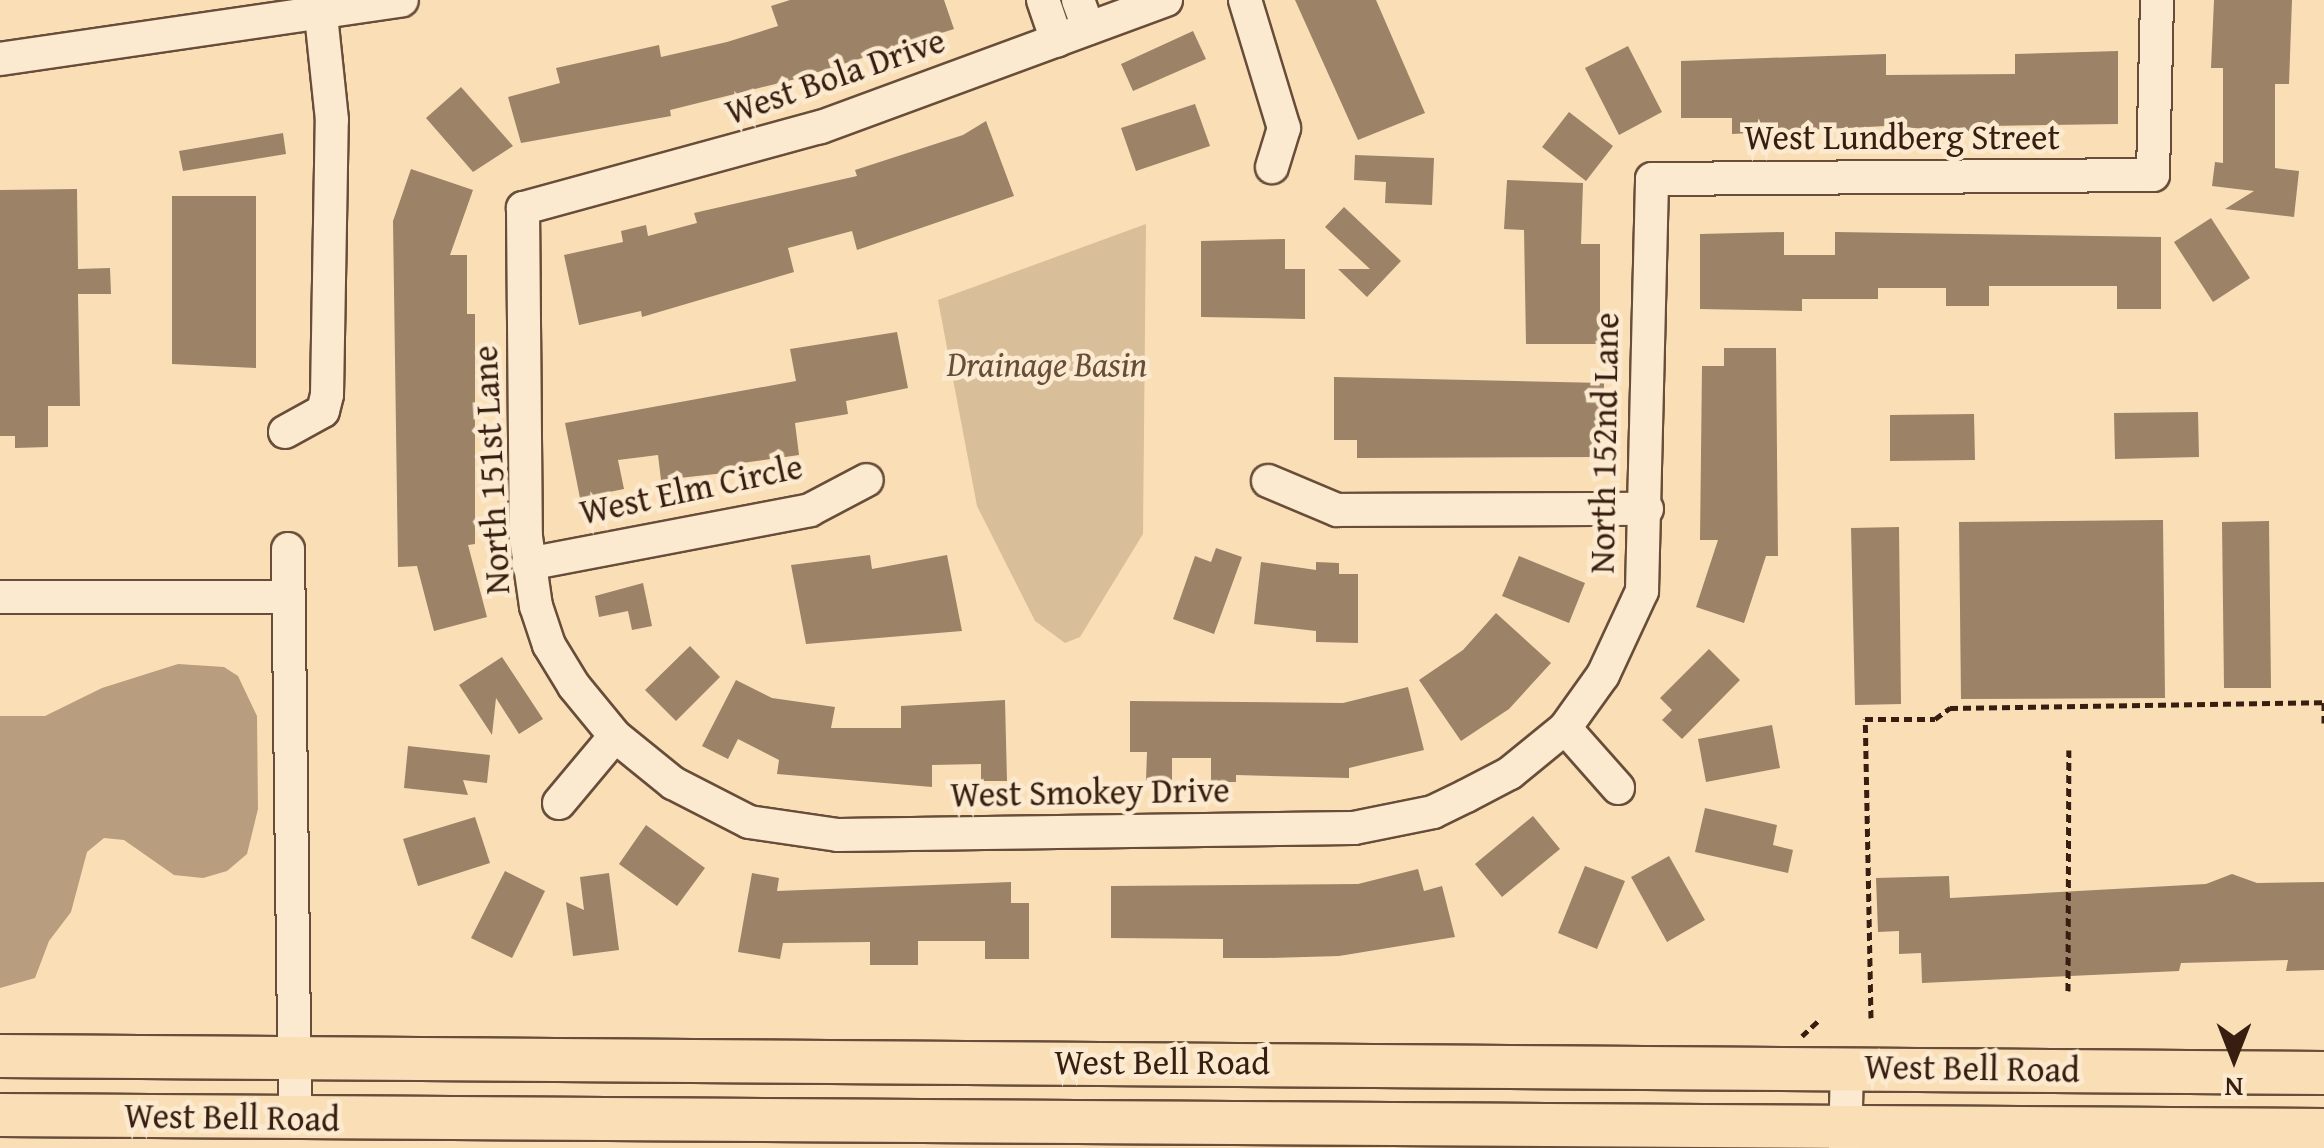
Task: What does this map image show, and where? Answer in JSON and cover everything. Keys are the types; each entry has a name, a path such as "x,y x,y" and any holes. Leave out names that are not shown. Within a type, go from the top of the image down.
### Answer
{"main road":[{"name":"West Bell Road","path":"0,1056 2324,1072"},
{"name":"West Bell Road","path":"0,1116 295,1117 639,1134 1845,1138 2324,1130"}],"street":[{"path":"0,59 321,16 402,0"},
{"path":"1043,0 1058,41"},
{"name":"West Bola Drive","path":"523,208 820,127 1058,41 1083,14 1166,0"},
{"path":"1244,0 1284,128 1272,167"},
{"name":"West Lundberg Street","path":"1652,179 2153,175 2156,0"},
{"path":"286,432 323,412 327,395 332,120 321,16"},
{"name":"North 152nd Lane","path":"1565,728 1603,675 1642,591 1652,179"},
{"name":"North 151st Lane","path":"523,208 528,564 549,645 615,736"},
{"name":"West Elm Circle","path":"528,564 810,510 867,480"},
{"path":"1268,482 1336,510 1647,508"},
{"path":"288,549 295,1117"},
{"path":"0,597 288,597"},
{"path":"1565,728 1618,788"},
{"name":"West Smokey Drive","path":"615,736 673,783 749,822 838,835 1354,828 1433,812 1510,773 1565,728"},
{"path":"559,804 615,736"},
{"path":"1845,1138 1847,1067"}],"path":[{"path":"1871,1018 1865,720 1935,718 1950,708 1968,707 2324,702 2324,723"},
{"path":"2068,991 2069,750"}],"green space":[{"name":"Drainage Basin","path":"1146,224 1143,534 1080,637 1065,643 1035,621 977,506 938,300"}],"shaded area":[{"path":"178,664 224,667 238,676 257,716 258,809 247,854 227,871 203,878 174,875 124,840 104,838 87,852 71,912 49,941 35,978 0,988 0,716 45,716 102,688"}],"building":[{"path":"790,0 944,0 954,29 796,79 670,110 671,116 521,143 508,97 560,83 556,68 659,45 661,57 727,42 778,26 771,6"},
{"path":"1295,0 1376,0 1425,113 1358,140"},
{"path":"2214,0 2292,0 2289,84 2275,84 2275,168 2299,171 2294,217 2225,209 2254,191 2212,186 2215,162 2223,163 2223,68 2211,68"},
{"path":"1193,31 1206,59 1133,91 1121,64"},
{"path":"1628,46 1662,112 1619,135 1585,68"},
{"path":"2118,51 2118,124 1985,126 1985,133 1886,126 1732,134 1732,118 1681,118 1681,61 1886,54 1886,75 2015,74 2015,54"},
{"path":"461,87 513,146 473,172 426,118"},
{"path":"1195,104 1210,146 1136,171 1121,128"},
{"path":"1569,112 1613,146 1586,181 1542,147"},
{"path":"986,121 1014,196 857,250 852,231 788,248 794,272 642,317 641,311 579,325 564,255 623,242 621,231 646,225 648,236 697,223 694,213 857,176 855,170 963,135"},
{"path":"283,133 286,154 183,171 179,151"},
{"path":"1355,155 1434,158 1432,205 1385,203 1386,182 1354,180"},
{"path":"411,169 473,190 450,255 467,255 467,314 475,314 475,544 468,545 487,617 434,631 417,566 398,567 393,221"},
{"path":"1507,180 1583,183 1581,244 1600,244 1600,344 1526,344 1524,230 1504,229"},
{"path":"77,189 78,269 110,268 111,294 78,294 80,406 48,406 48,447 15,448 15,436 0,436 0,190"},
{"path":"172,196 256,196 256,368 172,364"},
{"path":"1344,207 1401,261 1367,297 1338,269 1370,269 1325,227"},
{"path":"2211,218 2250,278 2213,302 2174,242"},
{"path":"1784,232 1784,255 1835,255 1835,232 2161,237 2161,309 2117,309 2117,286 1989,286 1989,306 1946,306 1946,288 1878,288 1878,299 1802,299 1802,311 1700,309 1700,234"},
{"path":"1285,239 1285,269 1305,269 1305,319 1201,317 1201,241"},
{"path":"897,332 908,388 846,401 848,414 795,423 799,455 742,463 743,471 661,480 658,455 618,460 624,489 580,498 565,423 796,381 790,349"},
{"path":"1724,348 1776,348 1778,556 1766,556 1744,623 1696,607 1718,540 1700,540 1702,366 1724,366"},
{"path":"1334,377 1604,383 1604,457 1357,458 1357,440 1334,440"},
{"path":"2198,412 2199,457 2115,459 2114,413"},
{"path":"1974,414 1975,460 1890,461 1890,415"},
{"path":"2163,520 2165,698 1961,699 1959,522"},
{"path":"2269,521 2271,688 2224,688 2222,522"},
{"path":"1899,527 1901,704 1855,705 1851,528"},
{"path":"1216,548 1242,557 1214,634 1173,619 1195,556 1211,562"},
{"path":"870,555 872,569 947,555 962,631 806,644 791,565"},
{"path":"1519,556 1585,583 1569,623 1502,596"},
{"path":"1261,562 1316,570 1316,562 1339,563 1339,574 1358,574 1358,643 1316,642 1316,631 1254,624"},
{"path":"643,583 652,626 632,630 628,611 599,617 595,596"},
{"path":"1496,613 1551,663 1509,709 1461,741 1419,680 1463,650"},
{"path":"690,646 720,677 676,721 645,690"},
{"path":"1709,649 1740,680 1682,739 1662,720 1672,710 1660,698"},
{"path":"502,657 543,719 519,734 496,698 492,735 459,685"},
{"path":"736,680 772,698 835,707 831,728 901,728 901,706 1005,700 1007,781 981,781 981,764 932,765 932,787 777,774 779,760 738,739 728,759 702,746"},
{"path":"1408,687 1424,750 1349,768 1349,778 1236,775 1236,782 1211,782 1211,758 1172,758 1172,780 1146,780 1147,752 1130,752 1130,701 1343,703"},
{"path":"1772,725 1780,768 1706,782 1698,739"},
{"path":"408,746 490,755 487,783 463,780 468,795 404,788"},
{"path":"1705,808 1777,825 1773,845 1793,850 1788,873 1695,852"},
{"path":"1533,816 1560,849 1502,897 1475,864"},
{"path":"475,817 490,863 418,886 403,839"},
{"path":"646,825 705,868 677,906 619,864"},
{"path":"1669,856 1705,920 1667,942 1631,877"},
{"path":"1585,866 1625,881 1597,949 1558,933"},
{"path":"1418,869 1424,891 1442,886 1455,937 1339,956 1266,958 1223,958 1223,939 1111,938 1111,886 1358,884"},
{"path":"505,871 545,891 512,958 471,938"},
{"path":"609,873 619,950 573,956 566,902 584,910 580,877"},
{"path":"752,873 779,878 777,891 1011,882 1011,903 1029,903 1029,959 985,959 985,941 918,941 918,965 870,965 870,942 783,943 780,959 738,952"},
{"path":"2232,874 2257,883 2324,882 2324,970 2286,971 2288,960 2181,963 2179,971 1922,983 1921,953 1899,954 1899,931 1878,932 1876,878 1949,876 1950,898 2206,884"}]}
